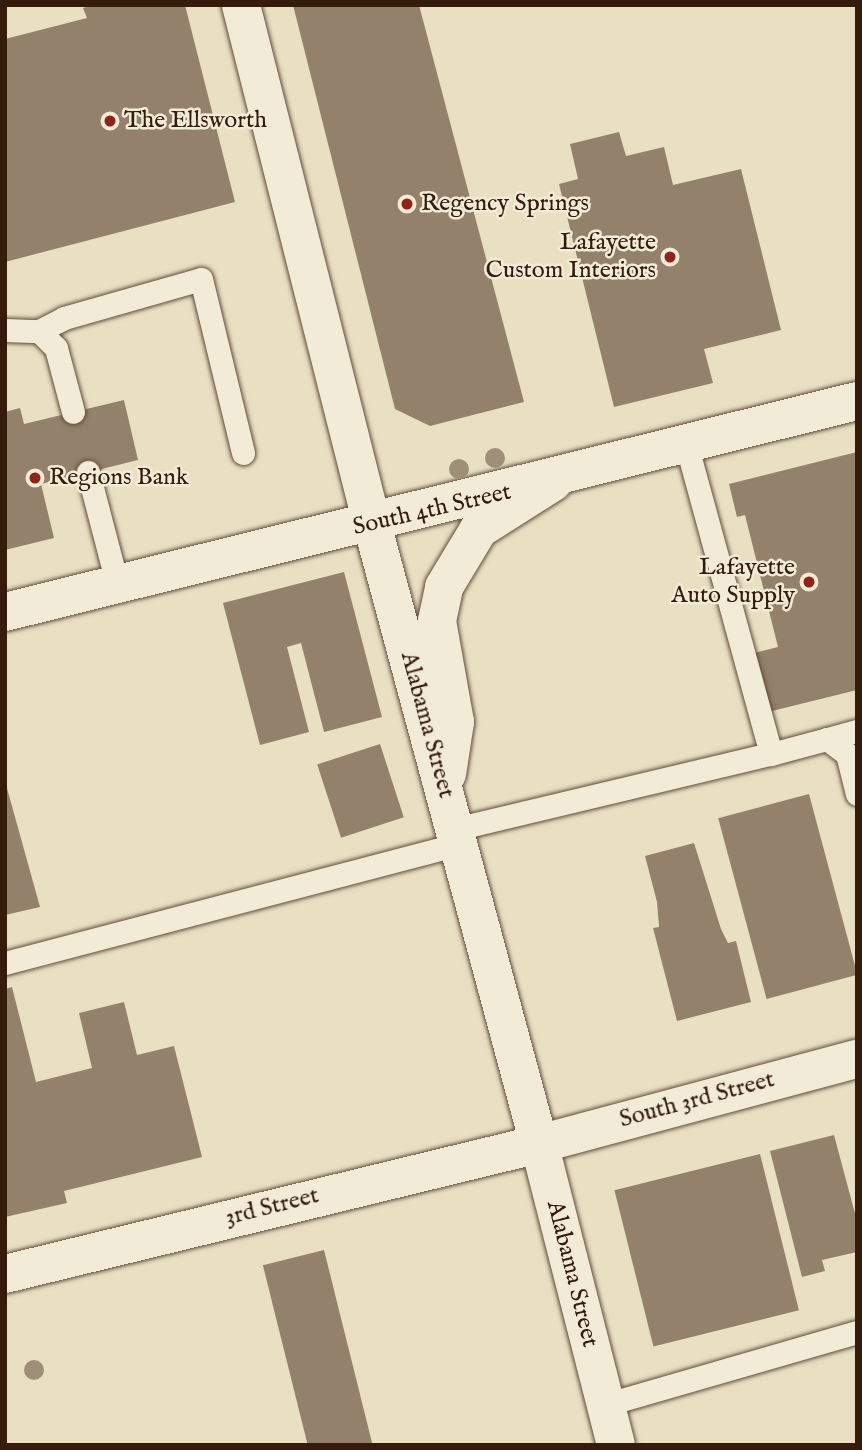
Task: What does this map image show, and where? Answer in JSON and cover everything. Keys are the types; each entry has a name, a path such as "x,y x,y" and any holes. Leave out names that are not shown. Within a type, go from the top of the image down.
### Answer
{"street":[{"name":"Alabama Street","path":"241,5 372,524 458,837 616,1445"},
{"name":"South 4th Street","path":"5,612 117,583 557,480 857,401"},
{"path":"444,786 455,722 437,621 444,587 479,529 557,480"},
{"name":"South 3rd Street","path":"539,1144 857,1059"},
{"name":"3rd Street","path":"5,1274 539,1144"}],"lane":[{"path":"5,330 39,331 64,318 201,279 243,453"},
{"path":"39,331 56,348 73,412"},
{"path":"687,446 771,754"},
{"path":"88,472 117,583"},
{"path":"5,963 458,837 857,731"},
{"path":"828,739 847,754 857,794"},
{"path":"604,1405 857,1332"}],"building":[{"name":"The Ellsworth","path":"93,5 185,5 235,202 5,262 5,39 87,18 83,8"},
{"name":"Regency Springs","path":"293,5 419,5 524,402 430,426 395,409"},
{"name":"Lafayette Custom Interiors","path":"619,132 626,156 664,147 673,185 741,169 781,330 704,349 713,383 614,407 559,184 578,179 570,144"},
{"name":"Regions Bank","path":"124,400 138,460 41,484 54,538 5,550 5,412 20,408 24,424"},
{"name":"Lafayette Auto Supply","path":"857,452 857,690 768,712 754,653 778,647 745,515 737,517 729,484"},
{"path":"344,572 382,717 324,732 301,643 287,647 309,732 260,745 223,603"},
{"path":"380,744 404,817 341,838 317,764"},
{"path":"5,781 40,907 5,915"},
{"path":"809,794 857,975 767,999 718,818"},
{"path":"694,843 721,929 728,943 736,941 751,1002 677,1021 653,928 659,927 657,902 645,856"},
{"path":"12,987 36,1082 92,1068 79,1013 124,1002 137,1055 174,1046 202,1157 64,1191 67,1203 5,1217 5,989"},
{"path":"834,1135 857,1221 857,1252 822,1260 825,1271 802,1277 770,1151"},
{"path":"760,1154 799,1310 653,1347 614,1190"},
{"path":"324,1250 373,1445 308,1445 263,1265"}],"place":[{"name":"The Ellsworth","path":"110,121"},
{"name":"Regency Springs","path":"407,204"},
{"name":"Lafayette Custom Interiors","path":"670,257"},
{"name":"Regions Bank","path":"35,478"},
{"name":"Lafayette Auto Supply","path":"809,582"}]}
